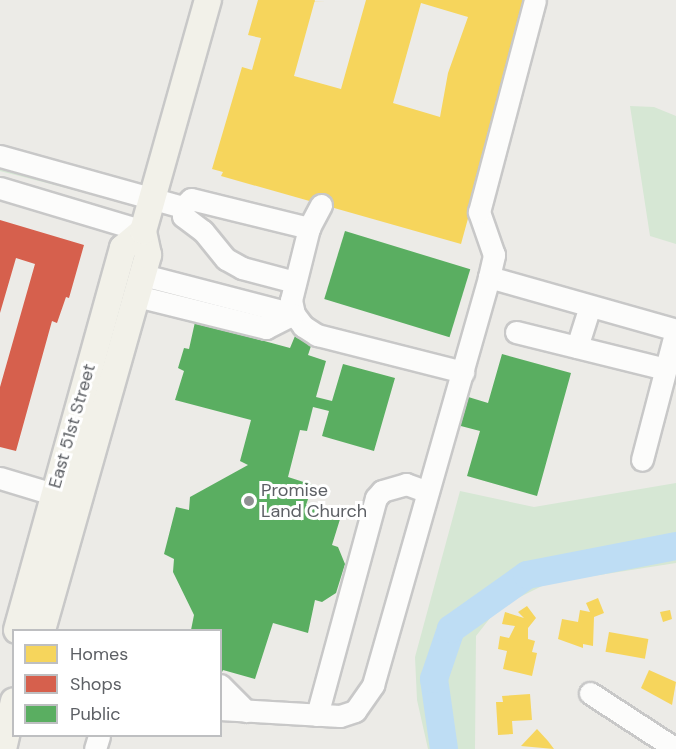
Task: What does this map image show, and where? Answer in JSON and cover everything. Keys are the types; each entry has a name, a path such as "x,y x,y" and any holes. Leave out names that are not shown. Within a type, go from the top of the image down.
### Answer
{"main road":[{"name":"East 51st Street","path":"42,629 140,286 148,255 142,231 208,0"},
{"name":"East 51st Street","path":"17,629 123,248 142,231"},
{"path":"3,749 8,713"}],"street":[{"path":"222,709 317,715 355,711 374,685 489,277 494,255 479,212 535,0"},
{"path":"0,156 183,207"},
{"path":"0,188 142,231"},
{"path":"295,282 242,268 226,260 202,231 183,216 183,207 191,199 309,228"},
{"path":"321,205 309,228 295,282 294,314 317,335 463,372"},
{"path":"489,277 675,330 642,460"},
{"path":"140,286 266,328 294,314"},
{"path":"577,347 590,306"},
{"path":"516,332 666,369"},
{"path":"0,478 53,494"},
{"path":"317,715 376,498 382,491 406,484 428,492"},
{"path":"222,687 246,711"},
{"path":"590,693 676,749"}],"green space":[{"path":"630,106 654,107 676,116 676,244 650,236"},
{"path":"0,165 105,196 105,198 0,171"},
{"path":"676,483 676,563 548,583 498,608 476,636 475,749 428,749 417,700 415,657 460,491 534,507"}],"building: Homes":[{"path":"258,0 315,0 294,76 341,89 366,0 528,0 461,244 221,176 223,172 212,169 242,67 252,70 261,38 248,35","holes":["421,3 468,17 448,73 440,117 393,103"]},
{"path":"598,598 604,613 594,617 593,646 583,644 583,648 558,639 562,619 578,622 580,610 590,612 586,603"},
{"path":"527,606 536,618 528,628 528,639 535,641 532,652 537,653 532,676 503,669 507,651 498,649 500,636 509,638 515,626 502,624 505,612 524,618 518,612"},
{"path":"670,610 672,619 663,622 660,612"},
{"path":"609,632 648,639 645,659 606,652"},
{"path":"649,670 676,682 672,705 641,688"},
{"path":"530,694 532,720 512,721 513,734 498,735 496,702 503,702 502,696"},
{"path":"537,729 548,741 554,749 521,746"}],"building: Shops":[{"path":"0,220 84,245 69,298 66,297 57,323 52,321 16,451 0,447 0,387 35,264 16,258 0,313"}],"building: Public":[{"path":"345,231 470,269 450,337 324,299"},
{"name":"Promise Land Church","path":"195,322 290,348 295,336 312,343 308,355 326,361 316,397 332,401 343,364 395,378 374,451 322,436 329,411 313,407 307,431 300,430 288,477 313,485 306,505 341,516 332,545 338,547 345,564 336,593 322,602 315,600 308,633 273,623 255,679 223,670 222,672 222,629 191,629 194,615 173,572 174,559 164,554 176,507 189,510 190,497 248,465 240,461 251,420 175,400 184,371 178,368 184,348 189,349"},
{"path":"502,354 571,373 537,496 467,476 480,431 457,425 465,396 488,403"}],"waterway":[{"path":"444,749 434,679 451,629 527,575 676,546"}],"place":[{"name":"Promise Land Church","path":"249,501"}]}
